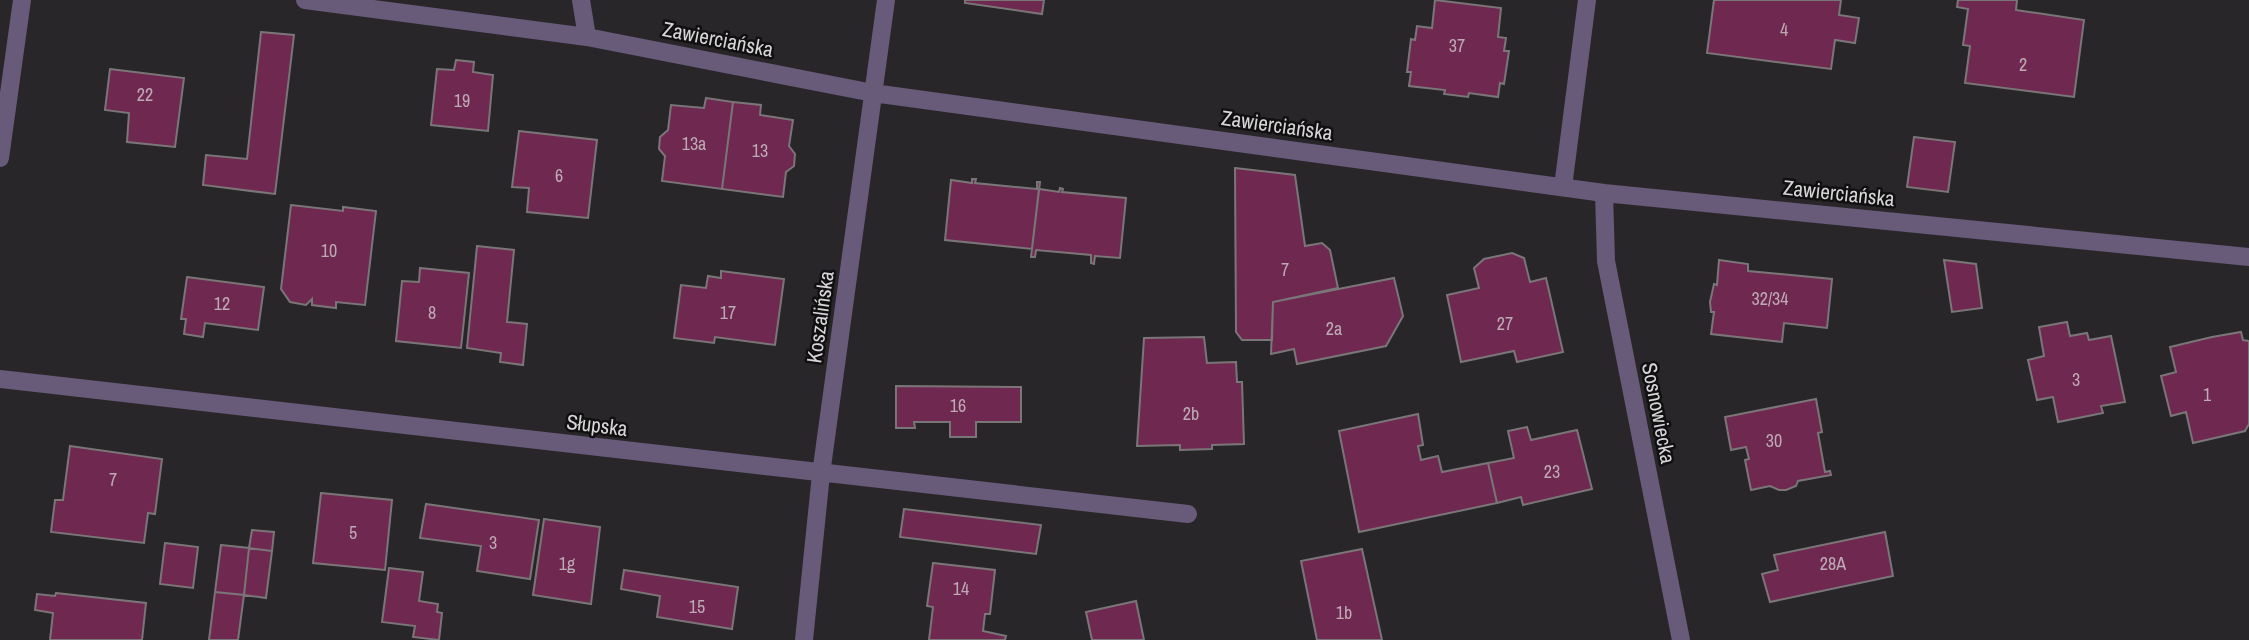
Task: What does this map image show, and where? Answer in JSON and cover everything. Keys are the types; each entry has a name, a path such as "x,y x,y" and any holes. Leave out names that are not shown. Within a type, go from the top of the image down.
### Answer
{"street":[{"path":"0,158 22,0"},
{"name":"Zawierciańska","path":"305,0 587,37 873,93 1604,193 2249,257"},
{"path":"581,0 587,37"},
{"name":"Koszalińska","path":"804,640 821,474 886,0"},
{"path":"1563,187 1587,0"},
{"name":"Sosnowiecka","path":"1604,193 1606,261 1681,640"},
{"name":"Słupska","path":"0,379 1188,514"}],"building":[{"path":"965,0 1044,0 1042,14 965,3"},
{"path":"1435,0 1501,8 1498,37 1506,38 1504,51 1509,51 1504,84 1500,83 1498,97 1469,93 1468,97 1444,94 1445,90 1409,86 1411,72 1407,72 1411,39 1415,40 1417,26 1432,28"},
{"path":"1714,0 1841,0 1839,15 1859,18 1855,43 1835,40 1831,69 1707,53"},
{"path":"1958,0 2017,0 2016,10 2084,20 2074,97 1965,83 1970,46 1963,45 1968,9 1957,7"},
{"path":"261,32 294,35 275,194 203,185 206,155 247,159"},
{"path":"456,60 474,62 473,72 493,75 488,131 431,125 437,69 454,70"},
{"path":"110,69 184,78 175,147 127,142 129,113 105,110"},
{"path":"706,98 733,102 722,189 662,181 665,156 659,149 660,137 668,130 671,105 704,108"},
{"path":"733,102 761,105 760,115 793,120 789,146 795,154 794,166 786,172 783,197 722,189"},
{"path":"519,131 597,140 588,218 527,212 529,188 512,187"},
{"path":"1914,137 1955,142 1948,192 1907,187"},
{"path":"1235,168 1295,175 1305,246 1322,243 1330,250 1338,288 1273,302 1272,340 1242,340 1236,332"},
{"path":"972,179 976,179 975,183 1037,189 1037,182 1040,182 1032,249 945,240 951,180 972,183"},
{"path":"1060,188 1063,189 1062,192 1126,198 1120,258 1095,256 1094,264 1091,263 1091,255 1036,250 1035,257 1031,257 1039,189 1059,192"},
{"path":"291,205 343,211 343,207 376,211 365,305 336,302 336,308 312,305 312,299 306,305 290,302 281,289"},
{"path":"477,246 514,250 507,322 527,324 523,365 500,362 501,353 467,348"},
{"path":"1512,253 1524,258 1530,282 1546,278 1563,352 1517,362 1514,351 1461,362 1447,295 1479,288 1474,268 1484,259"},
{"path":"1719,260 1748,264 1748,271 1832,279 1827,328 1784,323 1782,342 1711,334 1714,312 1711,312 1710,302 1714,284 1717,285"},
{"path":"1944,260 1976,264 1982,308 1952,312"},
{"path":"420,268 469,273 461,348 396,341 402,281 419,282"},
{"path":"721,271 784,279 775,345 715,337 714,343 674,338 681,285 706,288 708,276 721,278"},
{"path":"187,277 264,287 258,330 205,323 203,337 184,334 186,319 181,319"},
{"path":"1394,278 1403,316 1386,346 1297,364 1294,349 1271,354 1273,302"},
{"path":"2067,322 2070,336 2087,333 2089,340 2111,336 2125,402 2101,406 2103,413 2058,422 2053,397 2037,400 2028,360 2044,356 2039,327"},
{"path":"2241,332 2243,340 2249,341 2249,424 2245,431 2193,443 2186,412 2171,416 2161,376 2176,372 2170,347"},
{"path":"1204,337 1207,363 1236,362 1237,382 1242,382 1244,444 1180,450 1180,445 1137,446 1144,338"},
{"path":"896,386 1021,387 1021,422 976,422 976,437 950,437 950,422 914,422 915,428 896,428"},
{"path":"1816,399 1822,432 1818,433 1825,472 1830,471 1831,475 1798,481 1796,486 1786,490 1770,486 1751,490 1745,460 1749,459 1746,447 1731,450 1725,417"},
{"path":"1418,414 1423,445 1418,446 1421,460 1438,456 1442,472 1488,463 1497,503 1359,532 1339,431"},
{"path":"1527,427 1531,440 1577,430 1592,489 1523,505 1521,497 1497,503 1488,463 1514,458 1508,431"},
{"path":"70,446 162,459 155,514 148,513 144,543 51,532 55,500 63,500"},
{"path":"321,493 392,500 385,570 313,563"},
{"path":"426,504 539,520 530,579 477,571 481,546 420,538"},
{"path":"904,509 1041,525 1036,554 900,537"},
{"path":"544,519 600,527 591,604 533,595"},
{"path":"252,530 274,532 272,551 249,548"},
{"path":"1885,532 1893,576 1770,602 1762,574 1778,570 1774,555"},
{"path":"165,543 198,547 193,588 160,584"},
{"path":"221,545 249,548 244,595 215,592"},
{"path":"249,548 272,551 266,598 244,595"},
{"path":"1362,549 1382,640 1317,640 1301,561"},
{"path":"933,563 995,570 990,614 985,614 983,631 1006,636 1005,640 929,640 933,607 927,606"},
{"path":"389,568 423,572 419,601 438,604 437,612 442,613 439,640 413,637 415,626 382,622"},
{"path":"624,570 738,587 732,629 657,617 660,596 621,589"},
{"path":"215,592 244,595 238,640 209,640"},
{"path":"56,593 146,603 142,640 50,640 53,613 35,610 37,594 55,596"},
{"path":"1136,601 1144,640 1092,640 1086,612"}]}
